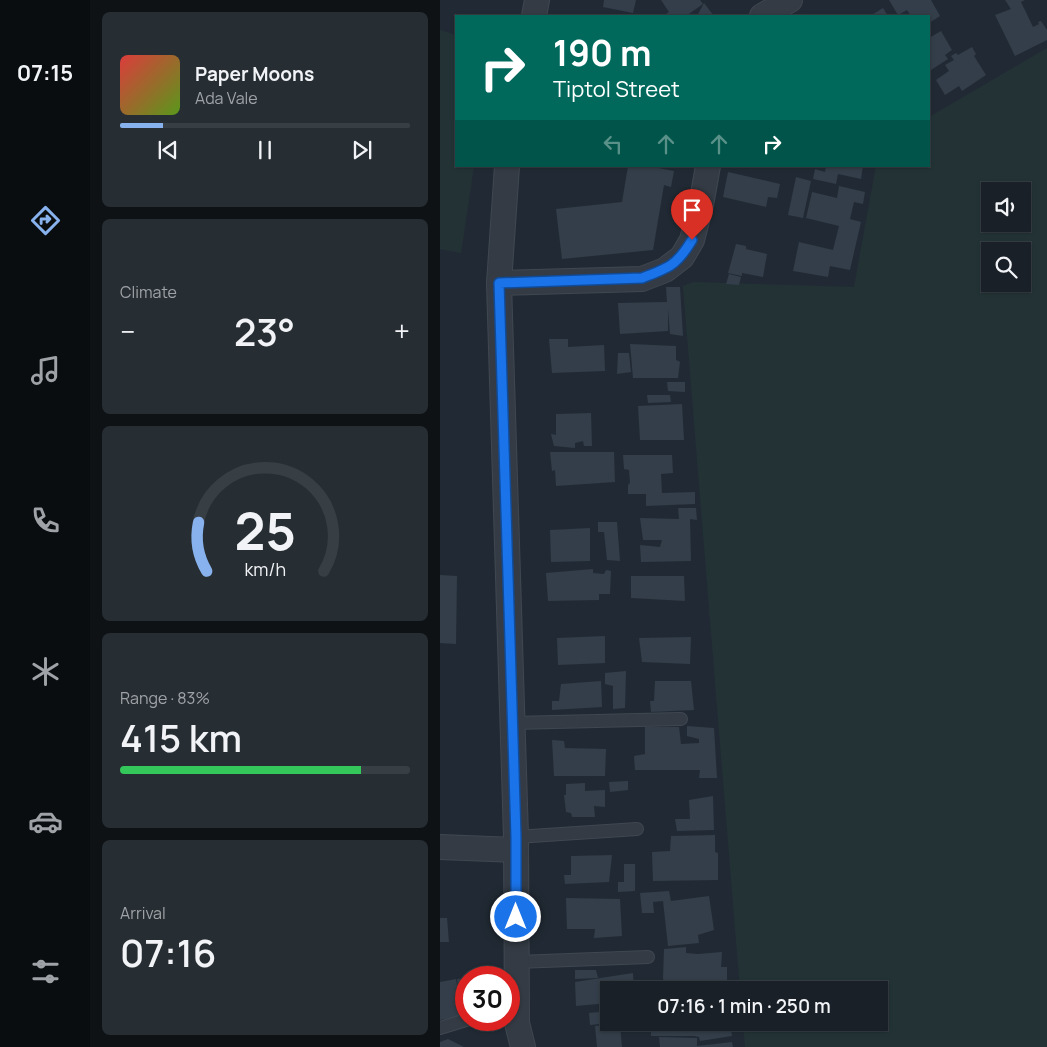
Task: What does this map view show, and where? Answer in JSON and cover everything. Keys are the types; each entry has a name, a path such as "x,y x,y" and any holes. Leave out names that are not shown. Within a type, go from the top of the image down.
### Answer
{"street":[{"path":"534,15 537,0"},
{"path":"764,15 790,0"},
{"path":"507,167 499,283 516,843 517,966"},
{"path":"499,283 642,278 665,270 682,256 692,240 708,167"},
{"path":"440,847 516,843"},
{"path":"519,1031 523,1047"}],"lane":[{"path":"512,724 681,719"},
{"path":"516,843 637,829"},
{"path":"517,962 648,957"},
{"path":"440,1028 455,1023"}],"shaded area":[{"path":"440,30 455,35 455,167 474,167 461,253 440,249"},
{"path":"1047,48 1047,1047 745,1047 744,1031 888,1031 888,981 739,981 683,286 693,282 854,287 876,167 930,167 930,116"}],"building":[{"path":"604,0 636,0 633,13 603,7"},
{"path":"661,0 700,0 703,4 687,15 664,15 669,12"},
{"path":"889,0 931,0 940,16 930,22 930,15 910,15 907,10 898,15"},
{"path":"1005,0 1025,0 1021,2 1033,27 1041,21 1047,30 1047,40 1015,56 995,15 1011,9"},
{"path":"704,3 713,15 698,15"},
{"path":"883,8 887,15 872,15"},
{"path":"941,31 952,50 945,55 948,59 931,70 930,68 930,37"},
{"path":"972,47 976,54 974,56 986,75 962,91 959,86 945,95 936,80 949,71 945,65 954,60 951,56 956,53 958,55"},
{"path":"628,167 653,167 674,171 671,187 664,185 653,250 562,259 556,209 622,202"},
{"path":"826,167 863,167 861,179 838,174 836,184 813,179 815,169 825,172"},
{"path":"728,172 780,184 777,198 768,197 766,207 723,197"},
{"path":"796,177 811,181 803,218 788,215"},
{"path":"839,186 865,192 863,204 854,202 850,219 861,222 850,270 830,266 828,277 793,271 799,242 833,250 839,226 806,218 812,192 837,198"},
{"path":"736,244 746,246 746,249 767,254 763,277 742,273 742,276 728,273"},
{"path":"729,274 741,277 739,285 726,284"},
{"path":"666,287 680,287 683,336 670,334 668,309 668,331 620,334 618,303 667,302"},
{"path":"549,339 568,339 568,347 604,345 605,371 552,373"},
{"path":"630,344 676,346 676,360 680,362 678,378 633,378"},
{"path":"618,353 629,353 631,372 617,374"},
{"path":"667,382 685,382 685,392 668,391"},
{"path":"647,395 670,395 671,402 648,403"},
{"path":"682,404 684,440 640,440 638,406"},
{"path":"591,413 592,446 584,446 583,441 575,443 575,448 554,446 551,434 556,435 556,414"},
{"path":"550,452 614,452 615,482 556,486 555,470 552,471"},
{"path":"623,455 672,455 673,473 661,474 662,493 695,492 695,504 646,506 646,494 628,494 628,485 630,483 629,470 624,469"},
{"path":"678,508 696,508 697,520 690,519 691,561 641,562 640,545 660,547 662,540 643,540 640,518 679,519"},
{"path":"598,522 617,522 620,561 607,560 604,532 598,532"},
{"path":"590,528 590,561 551,562 550,530"},
{"path":"593,569 593,573 604,574 606,570 611,571 610,594 599,594 599,600 548,601 546,573"},
{"path":"440,575 457,576 456,644 440,643"},
{"path":"631,576 684,576 685,601 631,598"},
{"path":"605,636 605,663 558,665 557,638"},
{"path":"691,637 690,664 642,662 639,638"},
{"path":"626,671 625,708 613,709 613,686 605,684 605,673"},
{"path":"601,681 602,707 552,710 552,701 559,701 561,684"},
{"path":"655,681 691,681 694,710 651,712 650,701 654,701"},
{"path":"687,726 714,728 717,778 699,778 700,770 635,770 634,756 645,754 645,727 679,727 681,744 699,743 699,739 687,736"},
{"path":"552,740 564,741 565,748 606,749 605,776 554,776"},
{"path":"628,781 628,790 610,792 609,782"},
{"path":"585,783 585,791 605,790 605,807 594,806 595,817 572,817 571,813 566,812 564,795 566,795 566,784"},
{"path":"713,796 714,830 677,831 675,819 690,819 689,800"},
{"path":"715,835 715,852 718,853 718,880 653,881 652,852 670,851 671,836"},
{"path":"612,855 609,882 565,884 564,875 571,875 571,856"},
{"path":"624,864 635,864 635,891 618,892 618,882 624,882"},
{"path":"669,891 671,901 709,896 714,930 698,935 699,943 668,946 663,901 653,902 654,913 642,913 640,893"},
{"path":"566,898 620,899 622,936 594,938 595,929 567,929"},
{"path":"440,918 447,918 449,942 440,942"},
{"path":"686,947 686,953 698,954 722,952 721,967 727,967 727,981 664,981 664,949"},
{"path":"575,970 596,970 598,978 575,979"},
{"path":"633,973 633,981 600,981 600,1004 576,1006 575,982"},
{"path":"455,979 455,1018 440,1020 440,982"},
{"path":"600,1012 600,1024 590,1025 589,1013"},
{"path":"595,1026 600,1026 600,1031 621,1031 622,1047 597,1047"},
{"path":"651,1031 731,1031 732,1036 700,1041 699,1037 694,1036 651,1036"},
{"path":"659,1037 697,1038 697,1046 732,1042 733,1047 660,1047"},
{"path":"448,1039 464,1047 440,1047 440,1042"}],"route":[{"path":"516,917 516,837 499,283 642,278 665,270 682,256 692,240"}]}
